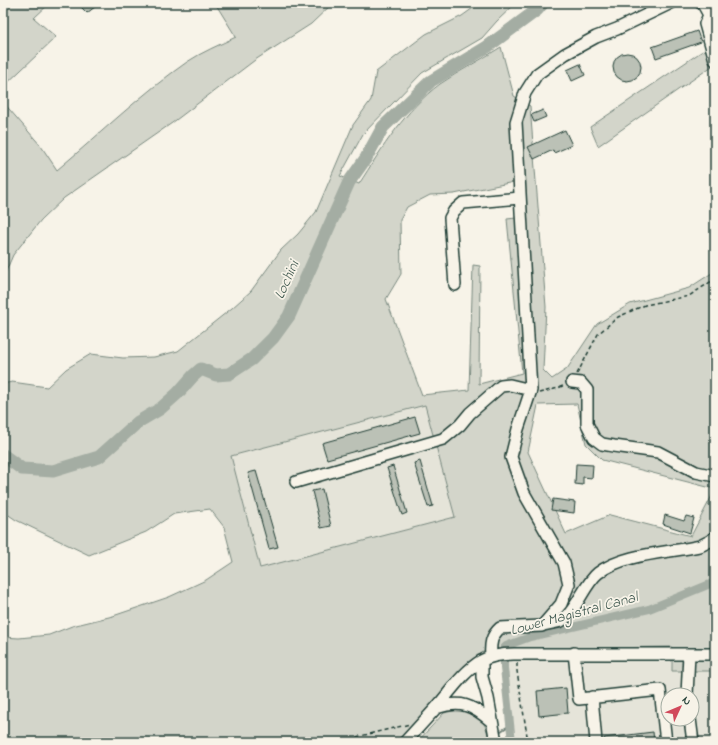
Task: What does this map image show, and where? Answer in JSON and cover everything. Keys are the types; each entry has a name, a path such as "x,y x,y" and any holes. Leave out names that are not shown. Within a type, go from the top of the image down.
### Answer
{"street":[{"path":"542,626 561,604 569,584 564,563 524,492 511,457 518,429 531,390 516,122 525,93 537,74 565,54 596,37 617,29 671,3"},
{"path":"701,3 709,15 705,24 715,60"},
{"path":"455,285 450,218 454,210 463,203 520,198"},
{"path":"572,382 581,383 587,390 587,424 594,438 602,444 658,452 696,472 715,476"},
{"path":"296,482 443,439 501,386 510,385 531,390"},
{"path":"496,742 488,698 482,677 491,657 490,645 494,633 500,628 542,626 561,621 568,614 597,574 609,567 631,558 700,546 715,537"},
{"path":"405,742 473,667 491,657 516,654 715,654"},
{"path":"574,654 579,699 660,690 666,742"},
{"path":"687,687 689,654"},
{"path":"592,697 596,742"},
{"path":"436,708 459,704 478,710 491,721"},
{"path":"691,727 693,742"}],"path":[{"path":"531,390 536,394 558,388 572,382 598,334 618,317 645,306 689,296 715,279"},
{"path":"516,654 517,671 528,742"},
{"path":"336,742 425,720"}],"shaded area":[{"path":"3,3 50,3 34,18 56,37 3,87"},
{"path":"215,3 333,3 311,24 255,60 172,123 64,198 41,220 13,255 3,278 3,102 41,146 57,170 170,74 199,55 236,37"},
{"path":"480,3 516,3 482,38 422,73 363,134 340,176 359,184 395,130 427,94 447,79 501,47 514,96 530,106 546,307 543,370 552,379 567,369 597,324 630,304 689,288 715,271 715,489 602,460 586,444 577,404 538,405 528,452 566,534 610,515 691,536 715,490 715,671 672,671 672,647 514,649 483,652 472,660 398,742 3,742 3,637 19,638 49,635 72,626 113,616 169,597 206,580 233,562 224,527 210,509 174,514 146,532 89,555 16,520 3,511 3,384 12,382 47,387 66,369 91,354 123,358 154,357 178,351 232,308 251,291 281,250 298,234 316,212 353,125 371,100 376,72 426,34 462,16","holes":["514,182 516,218 507,219 522,373 479,384 480,266 473,265 469,390 422,395 386,299 401,274 400,220 407,207 430,195 454,194","425,405 455,517 260,568 231,456"]},
{"path":"715,45 715,64 598,146 590,127 701,52"},
{"path":"425,405 455,517 260,568 231,456"},
{"path":"514,654 669,654 673,671 715,671 715,742 512,742 504,660"},
{"path":"461,709 478,718 484,724 489,742 417,742 444,713"}],"building":[{"path":"77,3 100,3 87,13"},
{"path":"697,31 701,42 656,58 652,47"},
{"path":"627,53 637,57 641,67 637,77 627,81 617,77 613,67 617,57"},
{"path":"580,64 585,75 572,81 567,70"},
{"path":"543,110 546,117 534,122 531,115"},
{"path":"565,130 572,145 554,153 553,150 534,159 528,147"},
{"path":"415,417 420,433 327,459 322,443"},
{"path":"420,461 433,506 428,507 414,463"},
{"path":"576,464 593,465 592,478 583,477 583,485 575,484"},
{"path":"393,466 407,513 402,515 387,468"},
{"path":"256,471 278,547 269,549 248,473"},
{"path":"322,489 331,526 321,528 312,491"},
{"path":"553,499 575,502 574,513 551,510"},
{"path":"665,515 684,521 686,516 694,518 690,533 663,524"},
{"path":"566,688 568,713 539,716 537,691"},
{"path":"653,732 654,742 605,742 604,738"}],"waterway":[{"name":"Lochini","path":"3,455 22,469 53,471 99,457 138,422 160,409 201,369 216,375 229,374 252,359 273,338 289,316 349,182 366,158 383,127 431,81 487,47 537,10 543,3"},
{"name":"Lower Magistral Canal","path":"512,742 504,668 504,648 506,646 530,637 649,609 715,582"},
{"path":"498,733 510,725"},
{"path":"483,742 491,737"}]}
